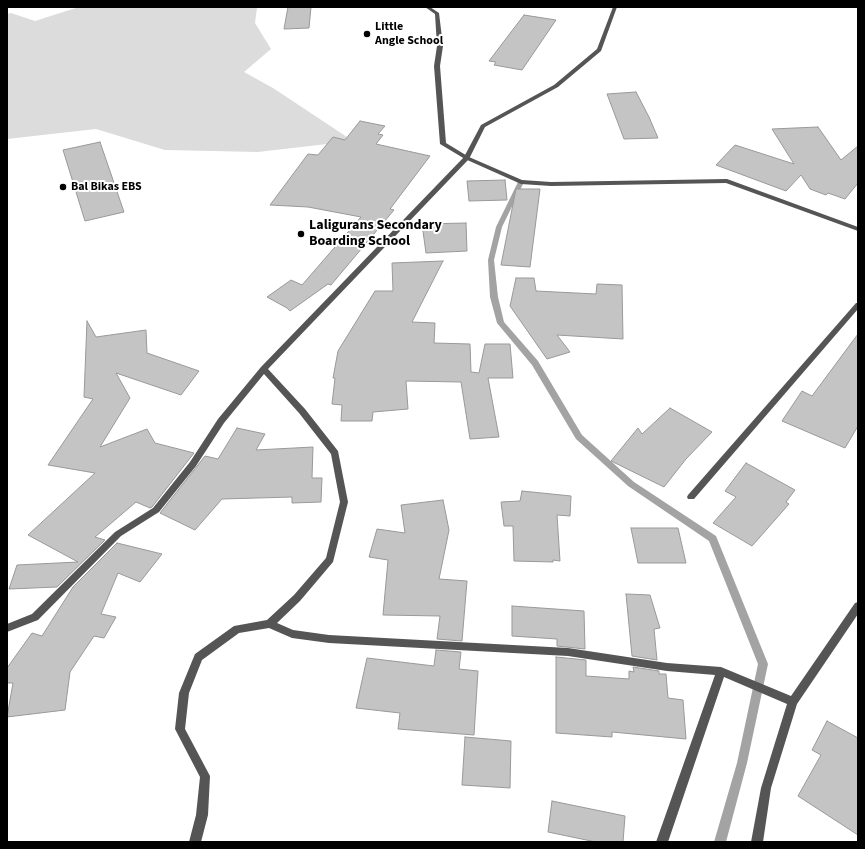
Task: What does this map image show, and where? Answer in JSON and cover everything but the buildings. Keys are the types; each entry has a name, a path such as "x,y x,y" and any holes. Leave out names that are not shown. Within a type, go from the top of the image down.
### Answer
{"street":[{"path":"427,7 437,12 440,46 437,66 443,144 467,158 520,182 543,184 727,181 858,228"},
{"path":"7,628 35,617 118,534 156,510 194,464 221,421 264,369 467,158 483,126 556,86 599,50 615,7"},
{"path":"691,497 858,305"},
{"path":"264,369 302,411 335,453 344,502 330,559 297,598 268,624"},
{"path":"757,842 766,788 793,702 858,606"},
{"path":"195,842 202,815 205,776 180,729 184,693 198,657 236,629 268,624 292,634 329,639 568,652 667,667 721,670 793,702"},
{"path":"662,842 721,670"}],"shaded area":[{"path":"79,7 259,7 257,8 255,23 271,49 244,72 273,88 353,141 258,152 165,150 96,129 7,139 7,14 11,13 35,21"}],"waterway":[{"path":"521,182 499,227 491,260 494,297 501,323 535,363 579,437 631,484 713,539 763,664 742,763 720,842"}],"place":[{"name":"Little Angle School","path":"367,34"},
{"name":"Bal Bikas EBS","path":"63,187"},
{"name":"Laligurans Secondary Boarding School","path":"301,234"}]}
